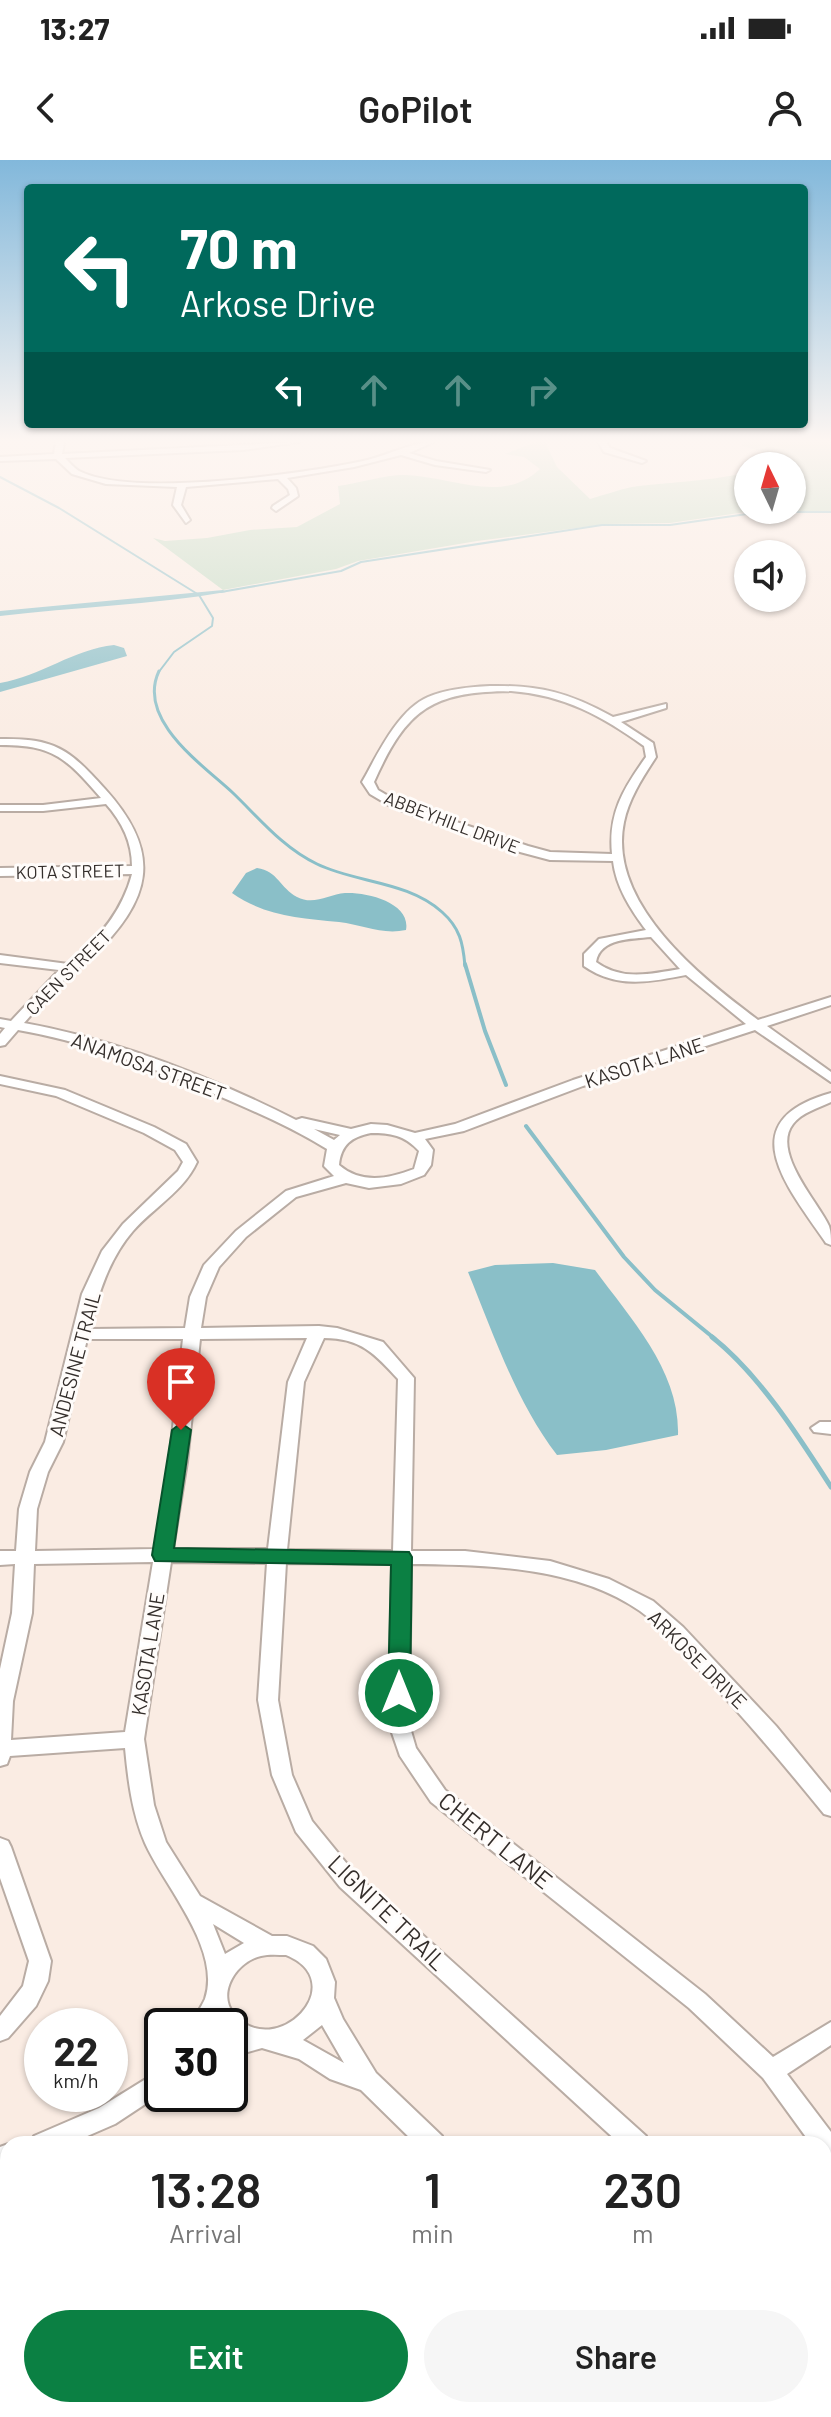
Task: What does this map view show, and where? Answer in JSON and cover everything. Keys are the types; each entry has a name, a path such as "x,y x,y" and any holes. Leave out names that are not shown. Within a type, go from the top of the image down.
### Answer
{"street":[{"name":"ABBEYHILL DRIVE","path":"617,858 550,856 524,849 396,805 374,792 368,782 374,767 420,706 438,697 500,689 546,691 562,695 612,721 649,745 651,757 631,789 616,832 617,858 632,899 653,933 689,971 831,1078"},
{"path":"612,721 662,706"},
{"path":"0,742 54,746 68,755 111,800 136,839 140,869"},
{"path":"0,808 111,800"},
{"name":"KOTA STREET","path":"0,872 140,869"},
{"name":"CAEN STREET","path":"0,1042 8,1024 112,928 127,906 140,869"},
{"path":"653,933 609,940 594,946 589,953 589,963 613,978 632,980 689,971"},
{"path":"0,959 70,968"},
{"name":"KASOTA LANE","path":"351,1133 378,1129 415,1137 459,1128 578,1083 831,1001"},
{"name":"ANAMOSA STREET","path":"8,1024 92,1043 294,1121 351,1133"},
{"name":"ANDESINE TRAIL","path":"0,1080 60,1093 149,1130 181,1147 190,1162 185,1173 128,1227 110,1251 90,1294 54,1442 39,1472 28,1509 22,1613 3,1701 0,1758"},
{"path":"831,1097 798,1112 781,1129 778,1140 782,1157 831,1240"},
{"name":"ANAMOSA STREET","path":"294,1121 334,1147"},
{"name":"KASOTA LANE","path":"291,1194 345,1178 369,1183 409,1177 424,1165 426,1150 459,1128"},
{"path":"345,1178 331,1166 334,1147 351,1133"},
{"path":"415,1137 426,1150"},
{"name":"KASOTA LANE","path":"331,1166 298,1186 241,1234 212,1265 198,1297 178,1462 134,1739 138,1781 148,1822 158,1847 192,1902 214,1954 221,2013 230,2026 243,2034 306,2052 338,2072 368,2081"},
{"name":"CHERT LANE","path":"80,1334 192,1335 319,1331 369,1341 387,1354 406,1378 399,1724 407,1750 438,1796 697,2001 771,2071 820,2136"},
{"name":"LIGNITE TRAIL","path":"319,1331 296,1382 277,1555 268,1700 282,1775 303,1826 348,1881 628,2136"},
{"name":"ARKOSE DRIVE","path":"0,1558 277,1555 465,1558 550,1568 602,1584 646,1606 676,1632 769,1732 831,1808"},
{"path":"0,1749 134,1739"},
{"path":"0,1847 40,1961 40,1979 18,2014 0,2031"},
{"name":"KASOTA LANE","path":"192,1902 215,1912 231,1925 268,1945 296,1949 308,1956 323,1976 324,2001 333,2024 368,2081 423,2136"},
{"path":"209,2008 239,1956 268,1945"},
{"path":"248,2043 300,2031 319,2013 324,2001"},
{"path":"771,2071 831,2032"},
{"path":"61,2136 107,2116 144,2092"}],"green space":[{"path":"166,547 439,547 358,561 336,569 223,590"}],"water":[{"path":"226,592 169,600 0,616 0,611"},
{"path":"114,645 124,648 127,656 0,692 0,683 99,647"},
{"path":"257,868 270,873 291,893 303,899 315,900 345,893 386,901 402,913 406,930 381,930 283,915 257,907 232,893 246,873"},
{"path":"553,1263 595,1270 638,1327 671,1389 678,1435 606,1450 557,1455 517,1390 468,1272 495,1265"}],"waterway":[{"path":"122,547 199,595 213,618 212,626 174,652 159,672"},
{"path":"221,592 341,571 361,562 457,547"},
{"path":"159,672 154,689 157,707 164,724 190,755 293,850 332,870 414,894 442,912 460,936 465,966"},
{"path":"465,964 485,1031 506,1085"},
{"path":"526,1126 624,1257 655,1290 715,1339"},
{"path":"712,1337 762,1388 831,1487"}],"route":[{"path":"181,1430 162,1555 402,1557 399,1693"}]}
